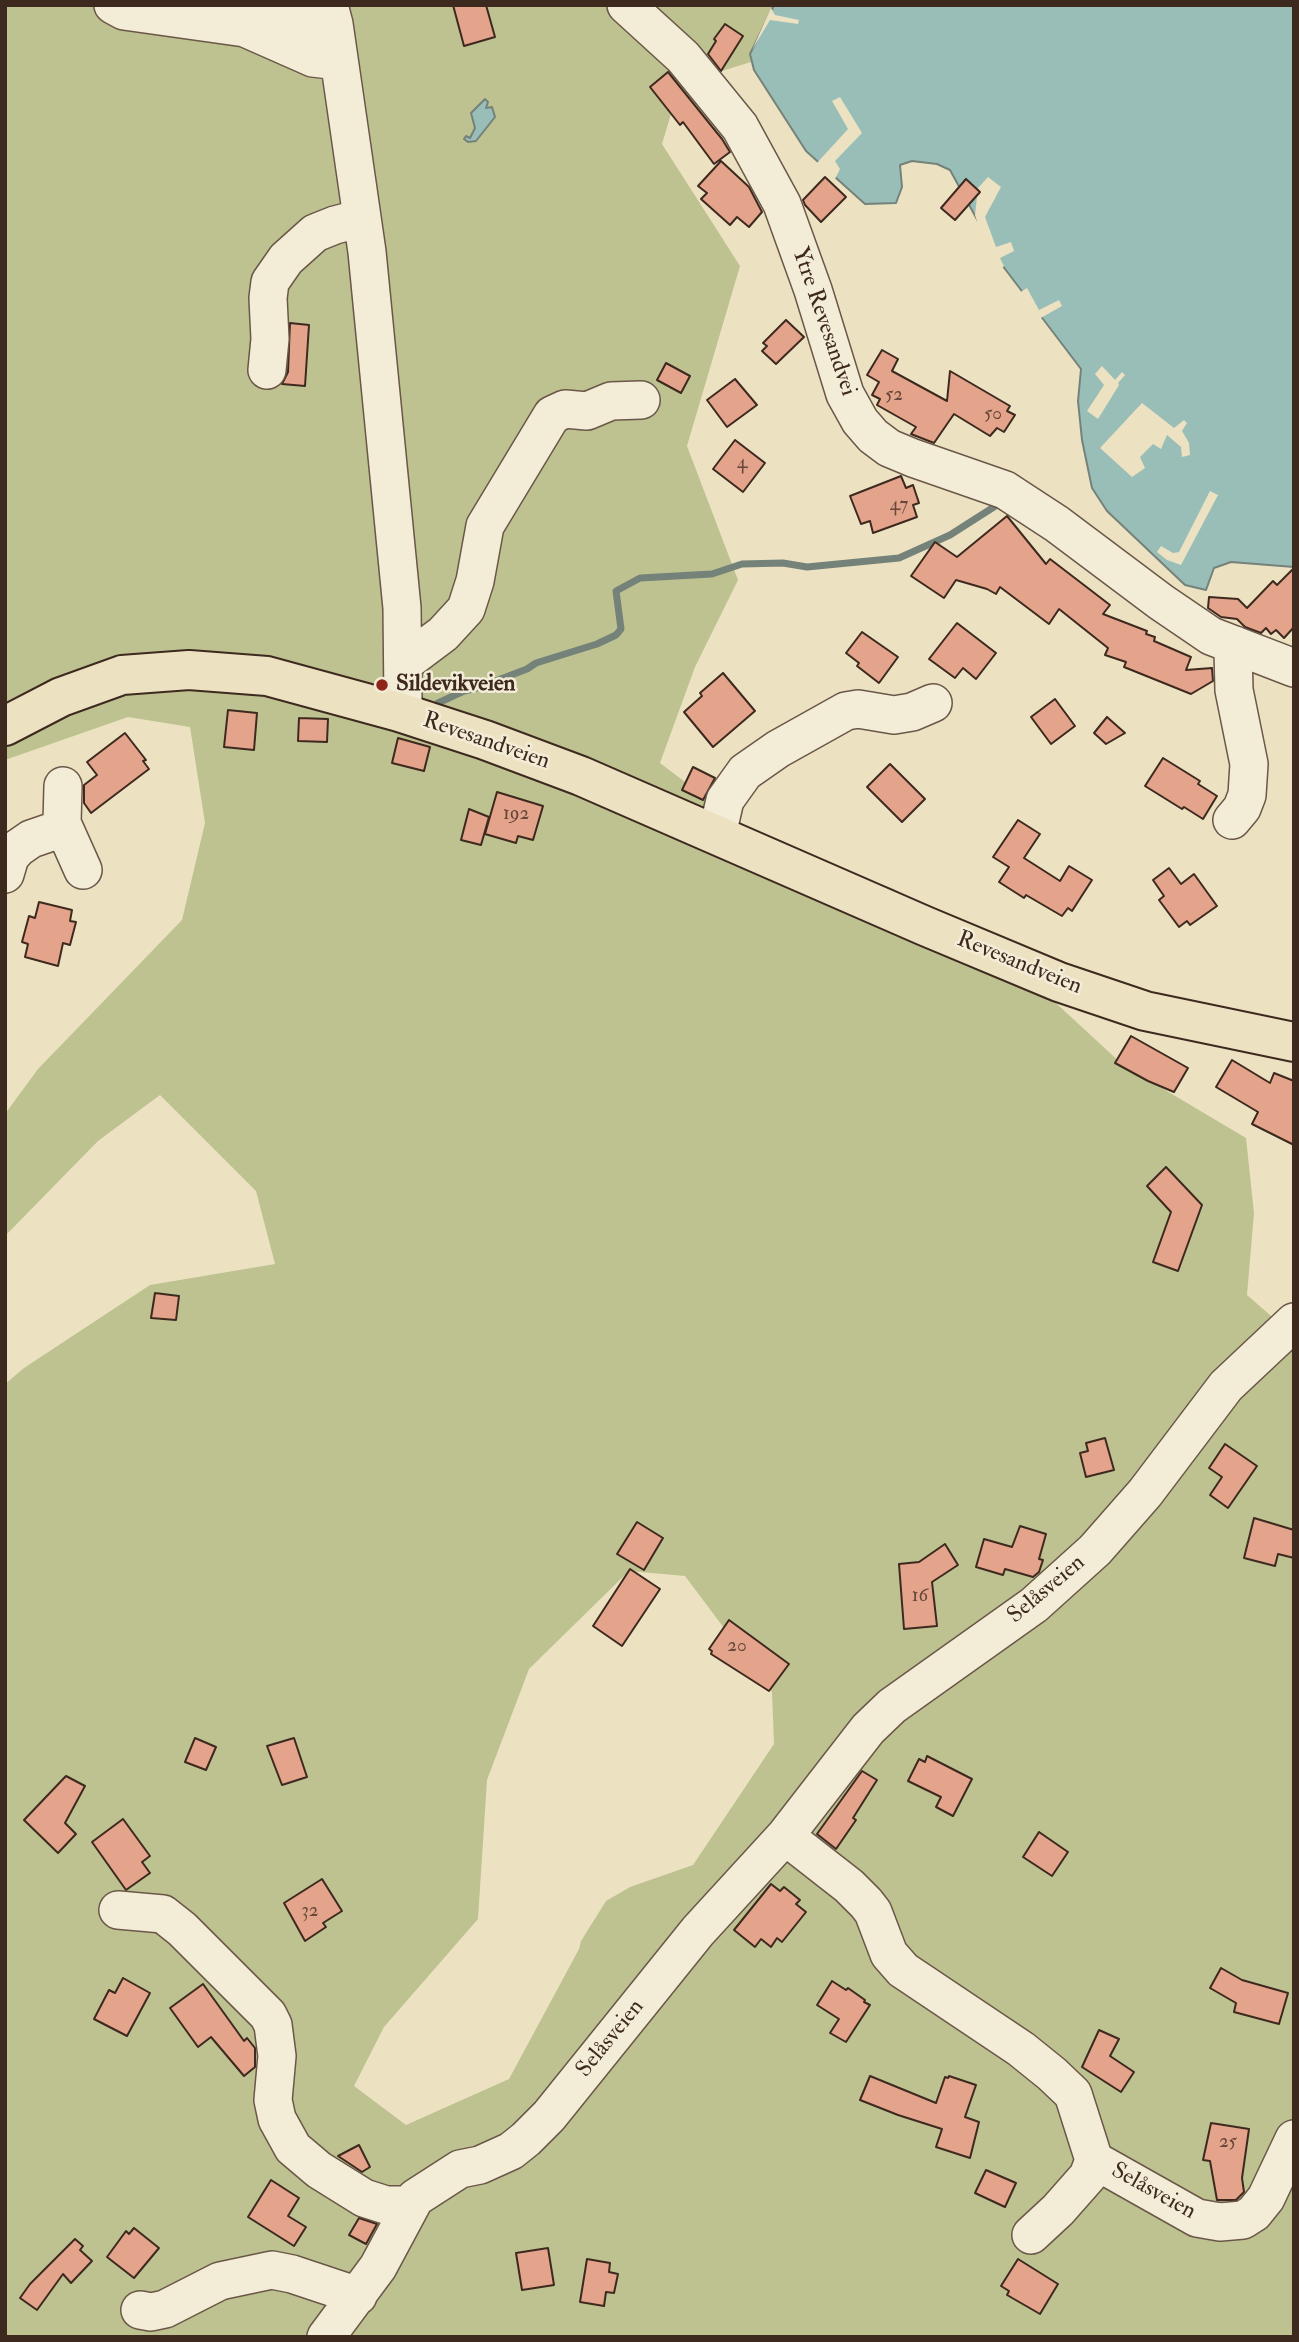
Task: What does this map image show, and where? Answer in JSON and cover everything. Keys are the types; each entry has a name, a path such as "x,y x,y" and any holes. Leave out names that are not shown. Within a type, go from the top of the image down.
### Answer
{"main road":[{"name":"Revesandveien","path":"5,726 61,697 122,675 189,670 267,676 399,712 485,740 569,772 1059,982 1145,1011 1294,1042"}],"street":[{"path":"113,5 124,11 245,28 313,58 340,61"},
{"path":"235,5 285,19 324,25 331,14"},
{"name":"Ytre Revesandvei","path":"626,5 683,57 740,127 782,204 813,290 845,394 860,421 873,436 889,448 913,458 1005,490 1057,524 1211,636 1294,668"},
{"path":"331,14 362,218 402,608 403,701 399,712"},
{"path":"267,370 270,282 286,259 315,233 362,218"},
{"path":"403,664 443,634 466,609 475,581 485,526 552,415 565,409 587,411 611,401 641,400"},
{"path":"1232,820 1242,808 1247,795 1249,764 1234,690 1235,645"},
{"path":"717,835 725,800 745,772 778,749 846,711 858,709 894,715 912,712 933,703"},
{"path":"62,786 63,828 83,870"},
{"path":"5,874 10,857 18,848 31,839 63,828"},
{"name":"Selåsveien","path":"326,2337 378,2267 415,2198 460,2169 491,2161 511,2151 526,2139 549,2116 698,1931 785,1836 868,1729 892,1706 1034,1605 1095,1550 1145,1493 1226,1386 1293,1324"},
{"name":"Selåsveien","path":"785,1836 849,1886 866,1903 873,1912 889,1954 903,1970 1021,2049 1073,2094 1094,2160 1197,2218 1220,2222 1242,2220 1254,2213 1265,2198 1294,2139"},
{"path":"118,1910 163,1914 182,1928 268,2015 273,2025 277,2056 273,2099 277,2119 293,2148 318,2170 364,2198 387,2204 411,2204"},
{"path":"1031,2235 1088,2176 1094,2160"},
{"path":"140,2310 151,2312 165,2309 220,2281 272,2270 358,2296"}],"green space":[{"path":"5,5 774,5 750,54 751,62 680,84 662,144 740,266 687,446 738,580 695,667 660,763 759,838 894,889 1018,968 1123,1065 1246,1138 1254,1213 1247,1295 1294,1336 1294,2337 5,2337 5,1384 24,1368 150,1285 275,1264 256,1191 160,1095 98,1141 5,1236 5,1114 38,1069 182,920 205,823 190,727 128,717 5,760","holes":["629,1571 685,1576 772,1692 774,1744 693,1865 630,1887 606,1901 581,1941 509,2079 406,2125 354,2086 384,2027 478,1919 487,1780 529,1669"]}],"water":[{"path":"774,5 1294,5 1294,567 1231,562 1214,568 1206,590 1185,585 1107,511 1092,488 1082,440 1078,401 1081,369 1002,265 950,170 937,164 912,161 900,165 902,187 896,203 865,204 806,151 754,70 750,54"},
{"path":"485,99 488,102 486,108 492,107 495,117 476,141 468,142 464,139 466,136 470,138 475,128 471,113"}],"pier":[{"path":"771,8 775,15 799,20 798,24 770,20 752,50"},
{"path":"840,97 862,133 835,161 840,169 835,179 816,164 848,129 832,101"},
{"path":"988,177 1001,187 985,217 996,247 1011,242 1014,251 1000,258 1004,266 1001,269 981,234 975,215 978,188"},
{"path":"1027,288 1039,310 1059,300 1062,306 1039,319 1019,293"},
{"path":"1102,366 1115,380 1122,372 1125,375 1098,419 1087,411 1104,385 1095,374"},
{"path":"1142,403 1174,428 1184,420 1187,423 1182,431 1189,443 1190,455 1182,457 1181,447 1167,435 1161,449 1153,444 1140,457 1145,468 1132,477 1100,448"},
{"path":"1210,491 1218,495 1181,565 1167,560 1157,552 1161,546 1173,553 1179,552"}],"building":[{"path":"453,5 486,5 495,37 464,46"},
{"path":"725,24 743,36 721,71 708,54 716,41 714,39"},
{"path":"668,72 730,152 714,164 683,122 680,125 650,87"},
{"path":"721,161 749,187 762,212 749,227 737,217 730,225 701,199 707,193 698,186"},
{"path":"825,177 846,197 821,222 803,200"},
{"path":"966,179 980,192 955,220 941,208"},
{"path":"786,320 804,337 776,364 762,351 767,346 763,343"},
{"path":"290,323 309,325 305,386 282,384 288,372"},
{"path":"882,350 898,359 892,371 947,401 950,371 1010,406 1007,411 1015,415 1004,432 997,428 990,436 954,414 934,443 911,434 916,427 877,405 880,399 872,395 879,382 867,375"},
{"path":"666,363 690,376 681,393 657,380"},
{"path":"735,379 757,405 727,427 707,400"},
{"path":"735,440 765,463 743,492 713,469"},
{"path":"901,476 906,488 913,485 919,503 913,505 917,517 873,533 870,521 861,524 850,496"},
{"path":"1007,516 1046,564 1050,559 1110,605 1103,614 1147,631 1146,634 1155,637 1154,641 1191,657 1186,670 1212,668 1213,681 1191,694 1124,667 1126,662 1105,655 1108,648 1059,609 1049,624 1000,587 996,594 956,580 944,598 911,576 935,542 957,557"},
{"path":"1294,568 1294,627 1284,638 1276,630 1271,634 1266,628 1261,633 1245,627 1237,619 1221,617 1208,608 1209,597 1238,599 1247,608 1273,581 1277,585"},
{"path":"957,623 996,653 976,679 963,668 955,678 929,659"},
{"path":"862,632 898,657 879,683 857,666 859,663 846,653"},
{"path":"723,673 755,711 713,747 684,712 702,696 700,693"},
{"path":"1055,699 1075,726 1051,744 1031,717"},
{"path":"228,710 257,713 254,750 224,747"},
{"path":"1107,717 1125,733 1106,744 1094,733"},
{"path":"299,718 328,719 327,742 298,741"},
{"path":"125,733 146,760 143,761 149,769 91,813 84,803 84,785 97,775 87,762"},
{"path":"398,738 430,747 424,771 392,763"},
{"path":"1163,758 1200,781 1198,784 1217,796 1203,819 1145,786"},
{"path":"890,764 925,799 902,822 867,787"},
{"path":"693,767 715,778 703,800 682,790"},
{"path":"497,792 543,806 533,840 518,836 516,843 485,834"},
{"path":"469,809 489,817 481,845 461,840"},
{"path":"1018,820 1040,834 1024,858 1060,881 1069,866 1092,880 1072,911 1068,908 1062,916 1026,895 1024,898 999,882 1009,867 993,857"},
{"path":"1169,868 1181,884 1194,874 1217,906 1190,925 1187,921 1179,927 1159,900 1164,896 1153,880"},
{"path":"39,902 72,910 70,921 76,922 70,945 63,943 58,966 25,957 28,944 22,942 29,916 35,918"},
{"path":"1131,1036 1188,1068 1174,1092 1115,1063"},
{"path":"1232,1060 1270,1083 1274,1073 1294,1081 1294,1145 1252,1124 1258,1112 1216,1087"},
{"path":"1166,1167 1202,1205 1178,1271 1153,1262 1171,1212 1147,1186"},
{"path":"155,1293 179,1296 176,1320 151,1318"},
{"path":"1105,1438 1114,1470 1086,1477 1080,1453 1088,1451 1086,1443"},
{"path":"1225,1444 1257,1466 1228,1508 1210,1495 1222,1477 1209,1468"},
{"path":"1254,1518 1294,1530 1294,1558 1278,1554 1275,1566 1244,1558"},
{"path":"637,1522 663,1538 644,1570 617,1554"},
{"path":"1020,1526 1046,1534 1039,1559 1043,1560 1039,1572 1033,1577 1005,1569 1003,1575 976,1567 984,1539 1012,1547"},
{"path":"945,1544 958,1565 932,1582 937,1626 904,1629 899,1564 919,1562"},
{"path":"630,1569 660,1589 622,1646 593,1626"},
{"path":"729,1620 789,1664 769,1691 711,1654 709,1649"},
{"path":"195,1738 216,1747 206,1770 185,1762"},
{"path":"294,1738 307,1777 282,1785 267,1746"},
{"path":"927,1756 972,1779 953,1816 936,1807 941,1797 908,1781 919,1759 925,1762"},
{"path":"862,1771 877,1780 853,1818 856,1820 836,1849 817,1834"},
{"path":"66,1776 85,1786 65,1823 76,1834 58,1853 24,1820"},
{"path":"123,1819 150,1856 142,1862 150,1873 126,1890 92,1842"},
{"path":"1039,1832 1068,1852 1052,1876 1023,1857"},
{"path":"322,1879 342,1911 323,1923 326,1927 305,1941 284,1903"},
{"path":"771,1884 780,1891 784,1887 800,1900 796,1904 806,1912 782,1942 777,1938 771,1947 761,1939 755,1947 734,1930"},
{"path":"1221,1968 1242,1980 1288,1993 1279,2024 1234,2012 1236,2003 1210,1988"},
{"path":"123,1978 150,1993 127,2036 94,2019 109,1990 115,1993"},
{"path":"832,1981 846,1990 848,1988 870,2005 846,2042 830,2033 839,2019 817,2005"},
{"path":"203,1984 244,2041 247,2038 255,2048 255,2067 244,2076 211,2037 198,2047 170,2008"},
{"path":"1099,2030 1119,2039 1110,2056 1134,2072 1121,2092 1082,2067"},
{"path":"870,2076 936,2103 945,2077 976,2085 965,2117 979,2122 970,2158 936,2147 942,2129 860,2100"},
{"path":"1211,2123 1249,2129 1242,2178 1244,2192 1236,2200 1217,2200 1210,2161 1203,2160"},
{"path":"359,2145 370,2167 362,2172 338,2156"},
{"path":"986,2170 1016,2183 1005,2207 975,2193"},
{"path":"271,2180 299,2198 288,2216 306,2227 294,2246 248,2217"},
{"path":"359,2218 377,2224 366,2244 349,2235"},
{"path":"134,2228 159,2248 134,2278 107,2257 126,2231 129,2234"},
{"path":"75,2239 83,2246 80,2250 92,2261 71,2283 63,2274 37,2310 20,2298 30,2284"},
{"path":"548,2248 554,2285 522,2290 516,2253"},
{"path":"587,2259 610,2263 609,2272 618,2274 614,2293 606,2292 604,2306 580,2302"},
{"path":"1018,2259 1058,2284 1040,2314 1007,2295 1009,2291 1001,2286"}],"waterway":[{"path":"438,703 527,669 536,663 597,644 616,635 621,629 616,591 640,578 712,574 742,564 783,563 807,567 899,558 950,535 997,505"}],"place":[{"name":"Sildevikveien","path":"382,685"}]}
